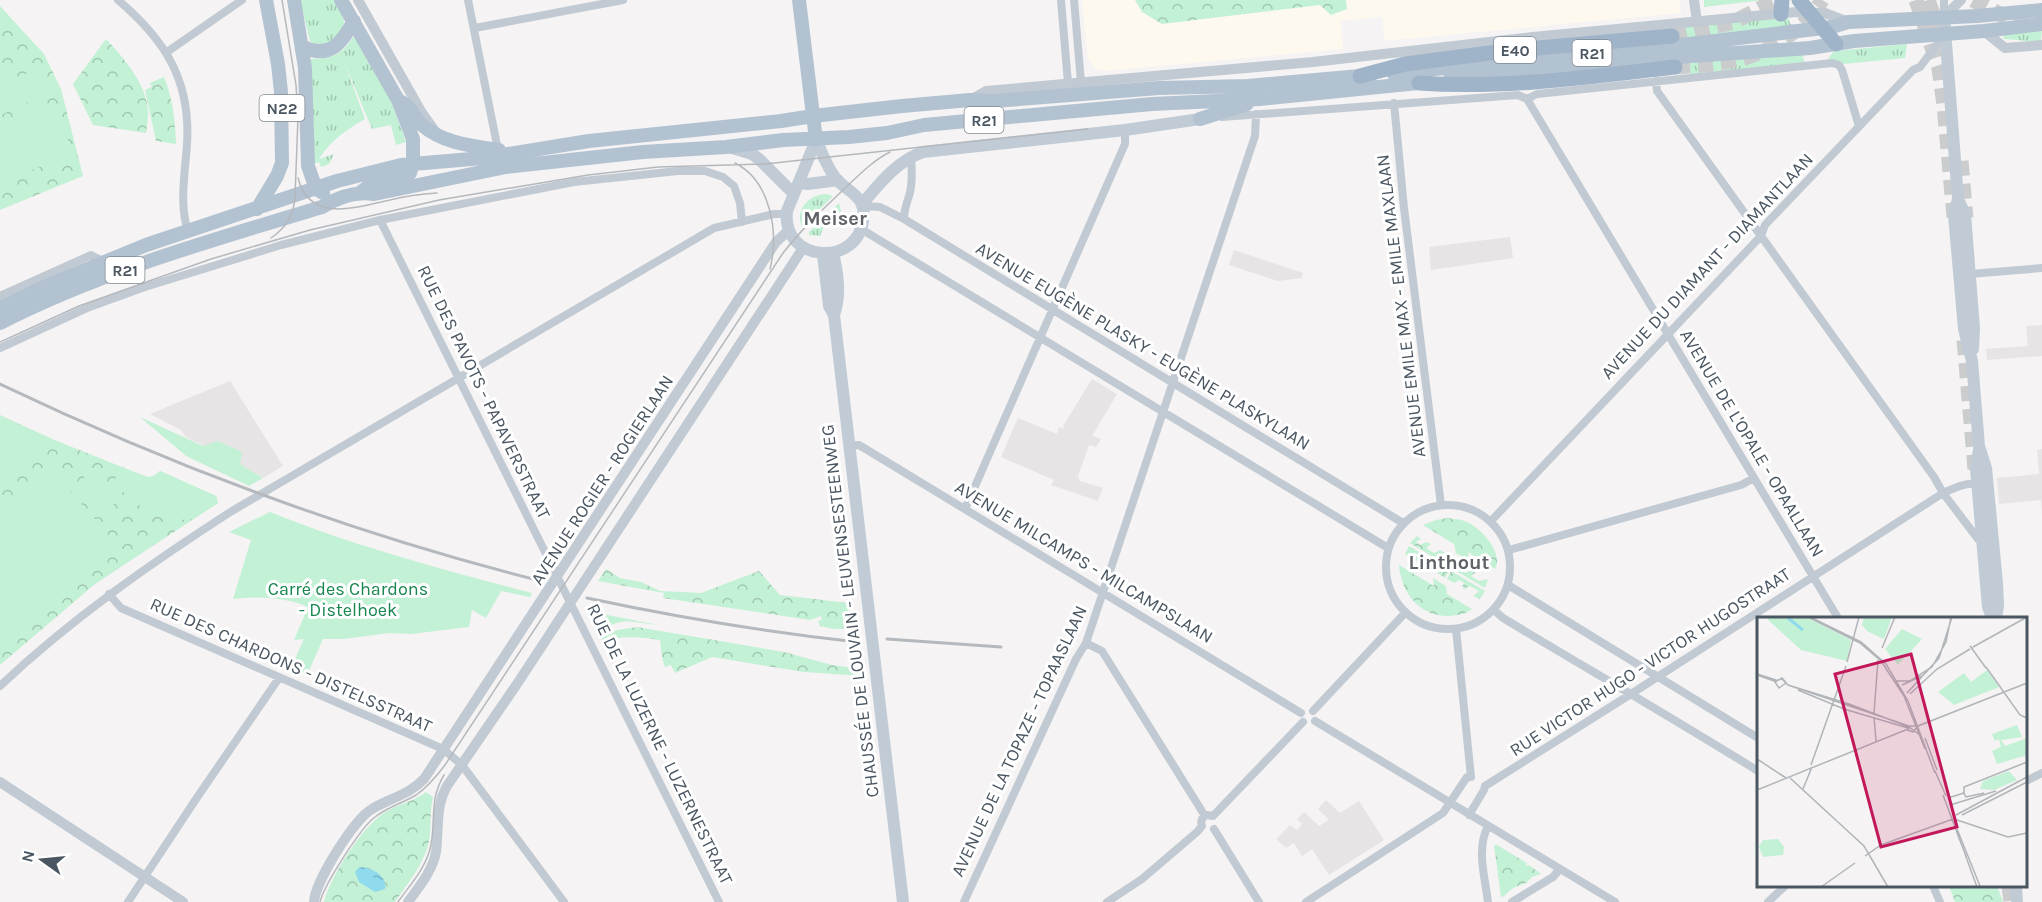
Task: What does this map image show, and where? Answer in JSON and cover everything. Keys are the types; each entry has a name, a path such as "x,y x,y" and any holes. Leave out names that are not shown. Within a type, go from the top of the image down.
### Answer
{"highway":[{"path":"1804,6 1836,44"},
{"name":"E40","path":"1360,76 1405,64 1505,51 1672,36"},
{"name":"E40","path":"1419,83 1452,86 1571,80 1675,67"}],"main road":[{"name":"N22","path":"257,209 277,176 282,163 282,92 266,0"},
{"name":"N22","path":"294,0 303,46 308,165 316,189"},
{"path":"341,0 398,100 413,139 413,163 410,173 372,184 361,192"},
{"path":"799,0 816,140 838,180 850,189 863,205 864,220 855,240 849,246 818,254 803,248 794,239 789,230 786,214 816,140"},
{"name":"R21","path":"0,308 105,262 188,232 356,175 413,163 483,158 502,152 590,141 970,100 994,101 1159,87 1230,87 1672,46 1824,28 1848,22 1977,16 2042,10"},
{"path":"1944,17 1958,199 1954,215 1964,329 1972,362"},
{"path":"303,46 318,52 333,48 344,38 354,21"},
{"name":"R21","path":"0,322 42,302 129,268 322,207 336,199 361,192 374,194 435,180 523,165 643,152 887,133 924,125 1152,104 1260,99 1453,78 1676,57 1810,48 2042,24"},
{"path":"863,205 893,170 911,163 923,152 1125,130 1200,119 1260,99"},
{"path":"398,100 408,105 420,124 437,134 466,145 502,152"},
{"path":"726,147 752,154 797,189"},
{"path":"797,189 808,184 838,180"},
{"path":"316,189 336,199"},
{"path":"1958,199 1965,214 1974,328 1972,362 1979,446 1986,468 1982,486 1998,604 1994,617"},
{"name":"CHAUSSÉE DE LOUVAIN - LEUVENSESTEENWEG","path":"828,253 837,285 838,305 834,315 903,902"},
{"path":"1958,256 1970,274"},
{"path":"2016,887 2018,902"}],"street":[{"path":"118,0 141,20 167,52 182,89 187,123 183,170 183,216 188,232"},
{"path":"167,52 242,0"},
{"path":"468,0 502,152"},
{"path":"474,28 623,0"},
{"path":"1060,0 1068,83"},
{"path":"1074,0 1081,82"},
{"path":"1694,0 1696,22"},
{"path":"1944,0 1944,17"},
{"path":"1944,17 1952,0"},
{"path":"1944,17 1961,0"},
{"path":"354,21 360,2"},
{"path":"360,2 422,113 437,134"},
{"path":"970,100 986,91 1313,62 1525,38 1696,22 1782,7 1804,6 1848,22"},
{"path":"1984,31 2005,48 2042,45"},
{"name":"AVENUE DU DIAMANT - DIAMANTLAAN","path":"1491,521 1761,236 1764,225 1913,70 1920,67 1945,34"},
{"path":"1200,119 1518,95 1527,99 1537,94 1832,63 1839,65 1842,70 1859,126"},
{"path":"1656,81 1657,92 1971,532 1978,539 1987,536"},
{"name":"AVENUE DE L'OPALE - OPAALLAAN","path":"1527,99 1837,617"},
{"name":"AVENUE EMILE MAX - EMILE MAXLAAN","path":"1394,103 1404,208 1441,505"},
{"name":"AVENUE DE LA TOPAZE - TOPAASLAAN","path":"964,902 1076,658 1086,643 1255,136 1256,114"},
{"path":"965,509 1125,144 1125,130"},
{"path":"904,219 904,208 910,196 911,163"},
{"path":"0,348 87,309 145,287 292,242 380,220 574,182 694,170 723,177 734,186 740,203 742,222"},
{"name":"AVENUE EUGÈNE PLASKY - EUGÈNE PLASKYLAAN","path":"863,205 880,207 904,219 1403,523"},
{"path":"890,212 904,208"},
{"path":"0,686 108,594 232,512 714,228 774,214 786,214"},
{"name":"RUE DES PAVOTS - PAPAVERSTRAAT","path":"380,220 570,601"},
{"name":"AVENUE ROGIER - ROGIERLAAN","path":"314,902 320,880 359,820 370,809 412,790 424,779 776,242 789,230"},
{"path":"861,230 1388,548"},
{"path":"412,901 434,861 438,813 442,796 803,248"},
{"path":"0,296 91,255 105,262"},
{"path":"1970,274 2042,268"},
{"name":"AVENUE MILCAMPS - MILCAMPSLAAN","path":"849,446 859,445 1301,712"},
{"path":"1509,550 1741,484 1754,478"},
{"name":"RUE VICTOR HUGO - VICTOR HUGOSTRAAT","path":"1485,786 1943,493 1954,487 1982,486"},
{"path":"1456,504 1474,510 1491,521 1502,535 1509,550 1511,567 1503,599 1494,610 1472,624 1456,629 1440,629 1419,623 1405,613 1393,597 1385,568 1388,548 1403,523 1420,512 1441,505 1456,504"},
{"path":"1508,585 1757,737"},
{"name":"RUE DES CHARDONS - DISTELSSTRAAT","path":"108,594 121,608 443,749 462,765 564,902"},
{"name":"RUE DE LA LUZERNE - LUZERNESTRAAT","path":"570,601 719,902"},
{"path":"1494,610 1503,618 1757,770"},
{"path":"1313,711 1405,613"},
{"path":"1456,629 1471,777"},
{"path":"1086,643 1102,651 1209,816 1217,822 1214,829"},
{"path":"128,902 279,678"},
{"path":"1306,709 1313,711 1316,716 1315,721 1309,724 1303,722 1300,717 1301,712 1306,709"},
{"path":"1315,721 1615,902"},
{"path":"1214,829 1207,830 1202,826 1201,821 1209,816 1303,722"},
{"path":"2027,780 2042,773"},
{"path":"1306,902 1443,813 1467,777 1471,777 1477,778 1485,786 1469,815"},
{"path":"0,782 183,902"},
{"path":"1107,902 1142,879 1202,826"},
{"path":"1488,826 1482,837 1481,849 1488,902"},
{"path":"1214,829 1259,902"},
{"path":"1512,902 1553,877 1560,868"},
{"path":"1768,902 1783,887"},
{"path":"1934,887 1940,902"}],"shaded area":[{"path":"1082,0 1680,0 1681,13 1385,41 1382,17 1341,21 1343,49 1106,71 1096,69 1088,59"},
{"path":"1510,237 1513,258 1431,270 1429,247"},
{"path":"1234,250 1303,273 1302,278 1278,281 1229,265"},
{"path":"2042,325 2042,356 1987,360 1986,349 2028,346 2026,326"},
{"path":"1092,379 1117,394 1092,436 1101,439 1096,447 1089,445 1078,476 1080,481 1103,488 1098,501 1051,485 1054,480 1001,457 1018,418 1057,434 1059,427 1065,429 1063,426"},
{"path":"230,381 283,466 263,478 186,437 181,430 150,414"},
{"path":"2042,449 2042,515 2041,500 1999,504 1997,478 2039,474 2037,450"},
{"path":"1326,800 1340,813 1359,801 1384,840 1329,875 1312,849 1302,856 1294,843 1286,848 1276,839 1290,825 1297,830 1302,824 1297,819 1304,812 1319,826 1329,820 1318,809"}],"green space":[{"path":"300,0 335,0 344,22 340,33 332,42 320,45 310,41"},
{"path":"1135,0 1346,0 1347,9 1331,15 1320,5 1162,24 1142,12"},
{"path":"1704,0 1764,0 1704,7"},
{"path":"0,6 44,54 61,89 83,176 0,210"},
{"path":"1788,17 1791,26 1673,40 1671,28"},
{"path":"2042,30 2041,42 2004,39 2003,37 2005,35"},
{"path":"353,37 356,37 389,95 406,142 396,145 391,125 372,129 344,62 365,119 345,131 329,146 319,159 334,154 329,164 321,167 319,162 313,164 310,62 311,59 335,55"},
{"path":"106,39 134,73 144,93 148,113 146,133 93,125 73,84"},
{"path":"1907,44 1905,58 1843,64 1828,59 1836,51"},
{"path":"1802,54 1805,63 1690,75 1690,71 1676,72 1675,63"},
{"path":"40,67 52,91 1,115 0,86"},
{"path":"164,77 170,93 176,144 156,141 145,90 152,87 150,83"},
{"path":"51,102 73,151 0,185 0,125"},
{"path":"827,194 833,196 802,227 800,214 805,204 815,197"},
{"path":"839,203 841,211 839,220 825,224 820,236 809,235 809,232"},
{"path":"0,415 52,439 147,477 154,476 160,471 216,496 218,503 95,584 0,665"},
{"path":"0,416 52,439 0,484"},
{"path":"140,417 203,446 218,441 242,452 240,464 263,478 249,486 186,456"},
{"path":"48,465 116,544 0,643 0,506"},
{"path":"121,467 151,478 160,471 216,496 218,503 187,522 166,508 157,512 132,501 124,492 115,480"},
{"path":"88,474 114,504 98,518 72,487"},
{"name":"Carré des Chardons - Distelhoek","path":"270,512 367,547 532,593 530,597 501,591 486,618 472,610 469,627 411,634 389,633 343,639 323,639 307,675 291,668 304,639 294,640 308,607 271,598 233,599 251,540 229,532"},
{"path":"1447,518 1467,522 1484,535 1494,549 1497,563 1495,569 1468,552 1469,560 1456,553 1454,544 1423,525"},
{"path":"1417,536 1421,539 1416,542 1420,545 1426,542 1431,544 1426,548 1434,553 1440,550 1445,553 1439,556 1445,560 1450,556 1455,559 1450,567 1410,543"},
{"path":"1409,546 1449,570 1445,578 1437,573 1443,570 1438,567 1432,570 1428,568 1433,564 1425,559 1419,562 1414,559 1419,555 1415,553 1409,557 1405,554"},
{"path":"1458,560 1466,565 1461,570 1466,573 1472,569 1476,572 1471,576 1479,581 1488,579 1485,588 1453,569"},
{"path":"1399,565 1434,586 1433,578 1446,586 1447,594 1472,609 1450,616 1439,615 1421,608 1408,594"},
{"path":"606,569 620,578 641,582 660,591 701,593 759,571 780,595 848,603 849,611 854,611 855,628 834,629 820,626 818,621 822,620 821,616 810,620 663,598 664,593 598,581"},
{"path":"1451,571 1485,591 1480,599 1473,596 1479,591 1470,586 1464,589 1462,586 1465,583 1459,580 1454,583 1447,579"},
{"path":"587,611 658,625 626,621 598,632"},
{"path":"637,627 784,652 832,665 854,668 861,672 862,676 804,672 712,657 675,673 671,665 665,667 660,640 639,637 603,642 601,638 617,630"},
{"path":"426,792 433,797 428,844 417,870 395,902 324,902 348,853 366,829 384,813"},
{"path":"1494,845 1527,863 1526,865 1541,874 1532,877 1501,897"},
{"path":"1949,887 1997,887 2003,902 1955,902"}],"water":[{"path":"362,867 379,874 384,880 385,889 375,892 359,882 355,872"}],"tunnel":[{"path":"1672,36 1734,22 1776,0"},
{"path":"1675,67 1724,62 1757,53 1795,31 1822,0"},
{"path":"1916,0 1939,68 1954,217"},
{"path":"1928,0 1945,46"},
{"path":"1973,0 2009,19 2033,25"},
{"path":"1961,161 1966,218"},
{"path":"1964,340 1975,469"},
{"path":"2009,887 2011,902"}],"tram line":[{"path":"271,238 288,220 293,210 295,197 298,117 296,85 282,0"},
{"path":"0,342 79,306 211,259 310,230 439,200 588,175 658,167 765,164 1088,129"},
{"path":"320,902 335,870 369,823 385,810 420,792 432,782 445,765 783,253 811,221 853,180 890,152"},
{"path":"735,163 757,182 769,209 773,240 770,269"},
{"path":"298,178 304,192 313,202 336,209 437,193"},
{"path":"398,902 428,856 432,839 434,803 444,775"}],"railway":[{"path":"0,384 132,443 266,496 402,542 541,581"},
{"path":"587,598 721,623 857,642"},
{"path":"887,639 1001,647"}],"district":[{"name":"Meiser","path":"835,218"},
{"name":"Linthout","path":"1449,562"}]}
